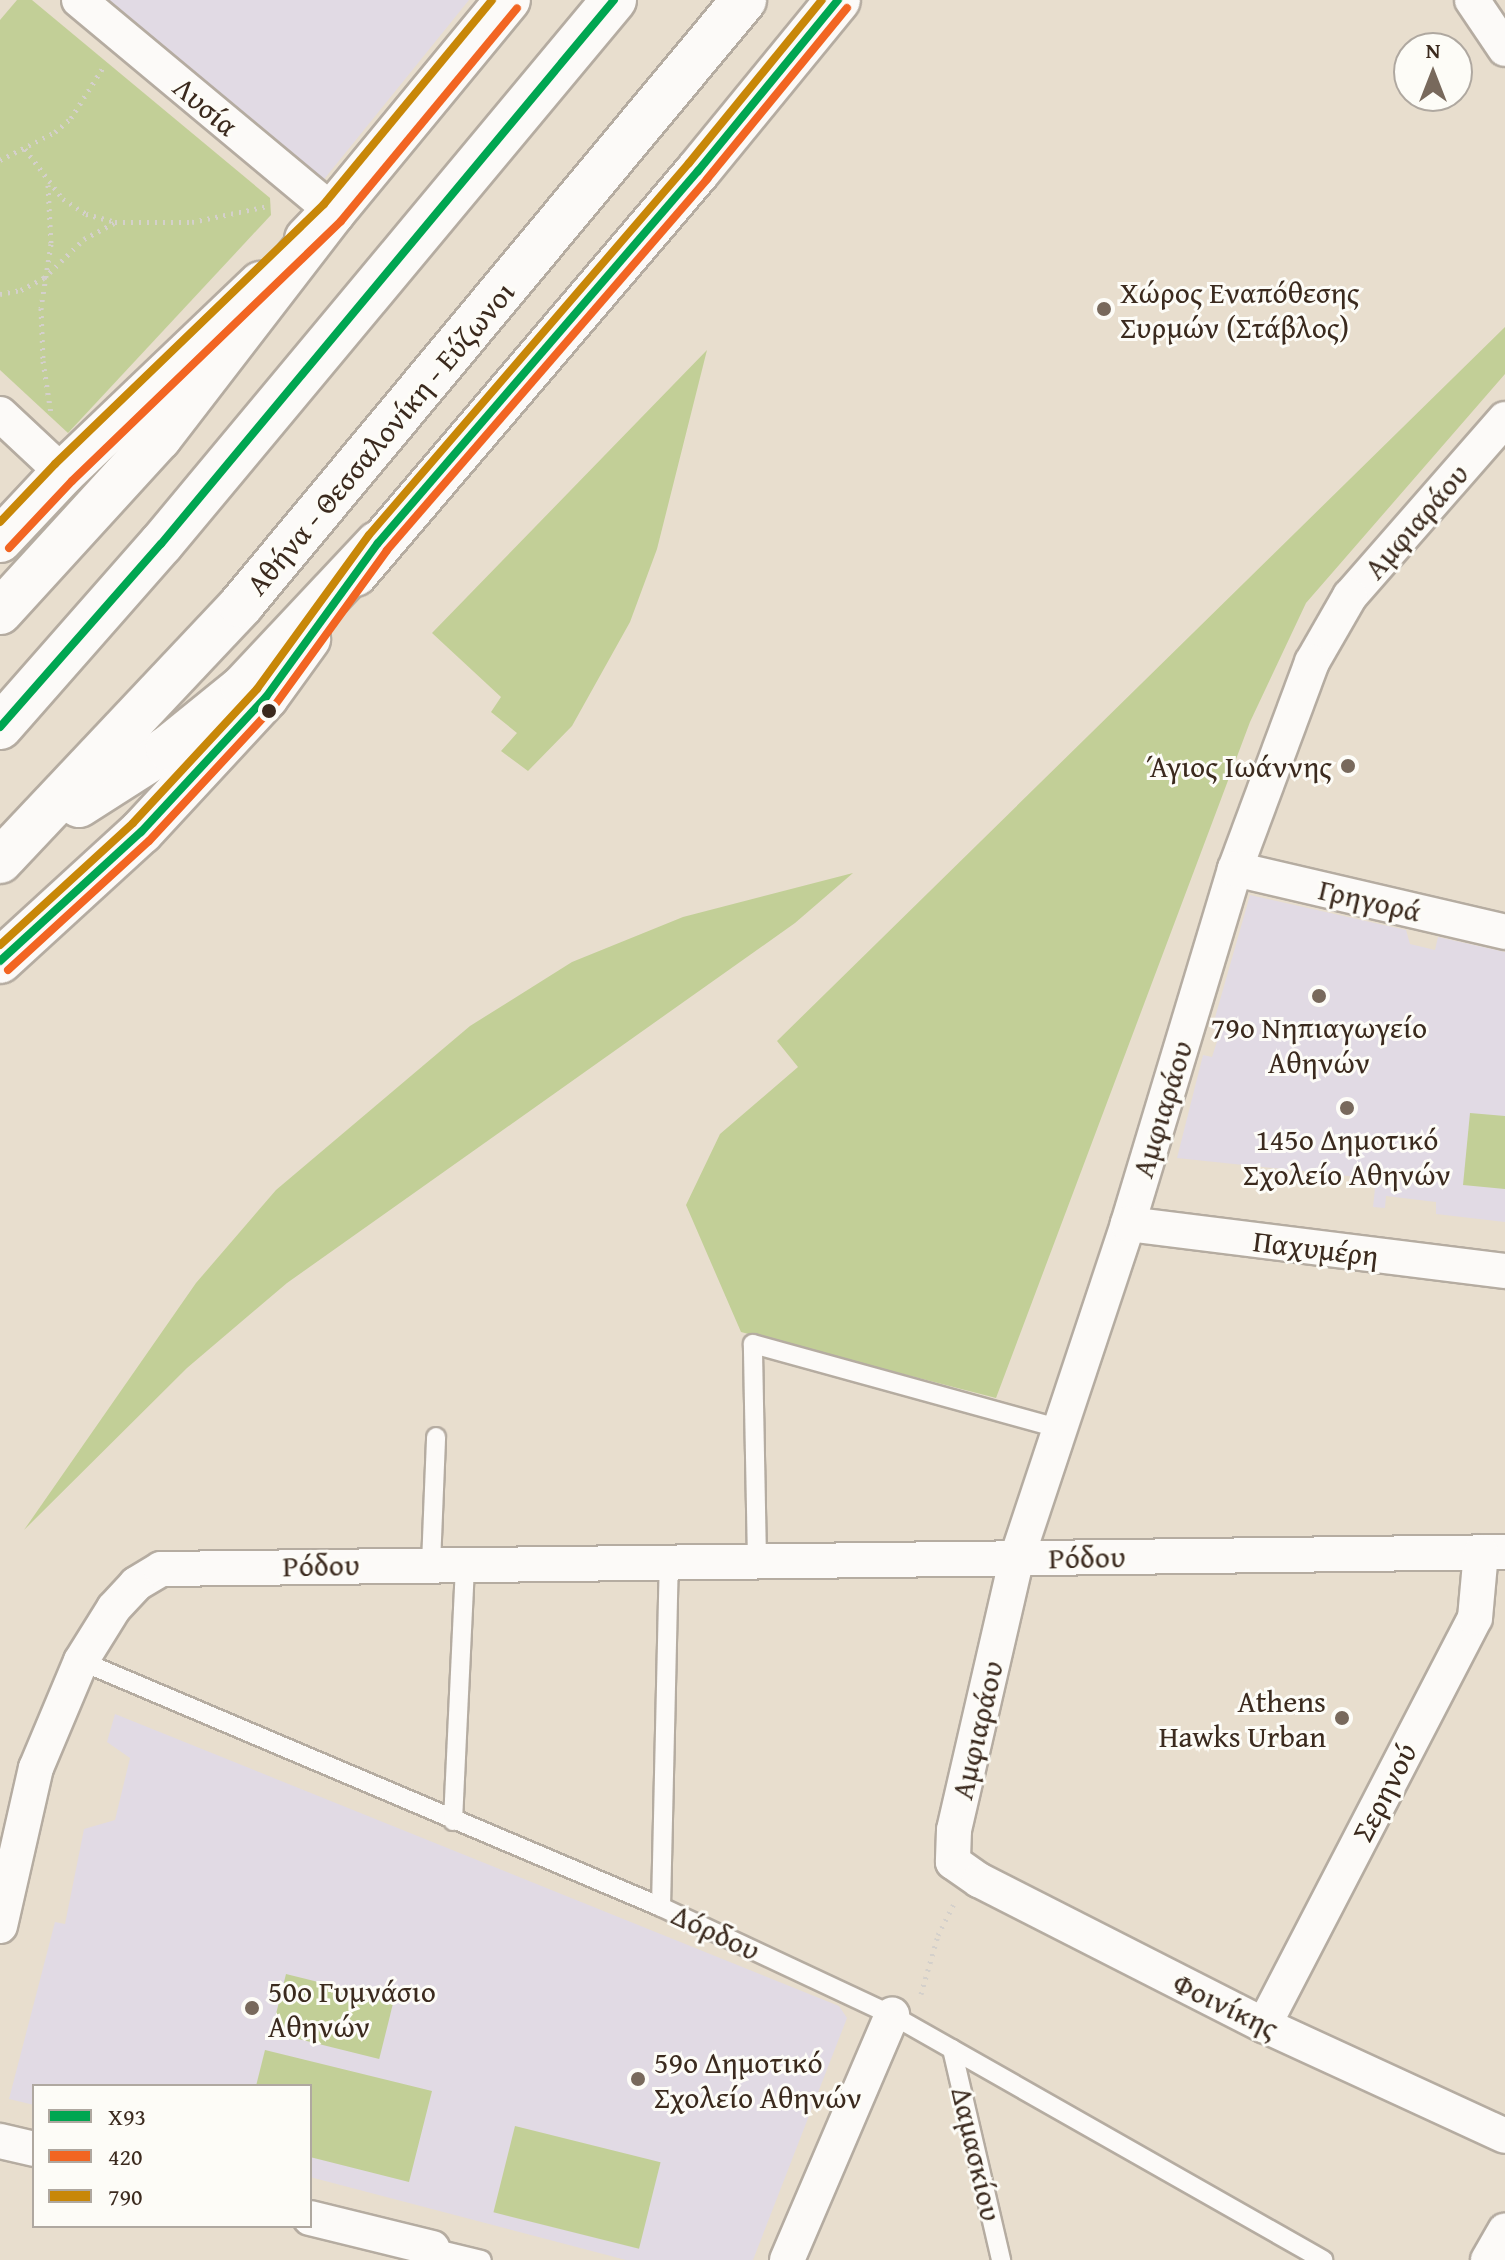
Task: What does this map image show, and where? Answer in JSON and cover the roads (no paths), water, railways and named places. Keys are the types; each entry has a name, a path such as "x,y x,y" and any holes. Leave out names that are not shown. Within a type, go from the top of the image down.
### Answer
{"main road":[{"path":"0,540 323,203 508,0"},
{"path":"0,727 161,544 614,0"},
{"name":"Αθήνα - Θεσσαλονίκη - Εύζωνοι","path":"10,852 241,605 744,0"},
{"path":"10,852 168,748 243,687 378,543 698,171 838,0"},
{"path":"0,612 159,438 323,203"},
{"path":"0,961 141,832 266,697 378,543"}],"street":[{"name":"Λυσία","path":"79,0 323,203"},
{"path":"1472,0 1505,49"},
{"path":"0,414 63,473"},
{"name":"Αμφιαράου","path":"966,1871 954,1830 1017,1557 1128,1224 1235,869 1312,662 1350,596 1505,419"},
{"name":"Γρηγορά","path":"1235,869 1505,932"},
{"name":"Παχυμέρη","path":"1128,1224 1505,1271"},
{"name":"Ρόδου","path":"81,1661 114,1608 136,1584 161,1569 176,1567 1493,1552"},
{"name":"Σερηνού","path":"1264,2025 1475,1618 1493,1552"},
{"path":"0,1926 36,1768 81,1661"},
{"name":"Φοινίκης","path":"966,1871 1264,2025 1505,2136"},
{"path":"787,2260 902,2020"},
{"path":"0,2141 32,2149"},
{"path":"312,2218 432,2248"},
{"path":"1488,2260 1505,2230"}],"lane":[{"path":"757,1560 753,1344 1059,1428"},
{"path":"431,1564 436,1437"},
{"path":"661,1907 669,1561"},
{"path":"453,1821 465,1564"},
{"name":"Δόρδου","path":"81,1661 661,1907 902,2020 1323,2260"},
{"name":"Δαμασκίου","path":"952,2049 1001,2260"},
{"path":"432,2248 482,2260"}],"place":[{"name":"Χώρος Εναπόθεσης Συρμών (Στάβλος)","path":"1104,309"},
{"name":"Άγιος Ιωάννης","path":"1348,766"},
{"name":"79ο Νηπιαγωγείο Αθηνών","path":"1319,996"},
{"name":"145ο Δημοτικό Σχολείο Αθηνών","path":"1347,1108"},
{"name":"Athens Hawks Urban","path":"1342,1718"},
{"name":"50ο Γυμνάσιο Αθηνών","path":"252,2008"},
{"name":"59ο Δημοτικό Σχολείο Αθηνών","path":"638,2079"}]}
